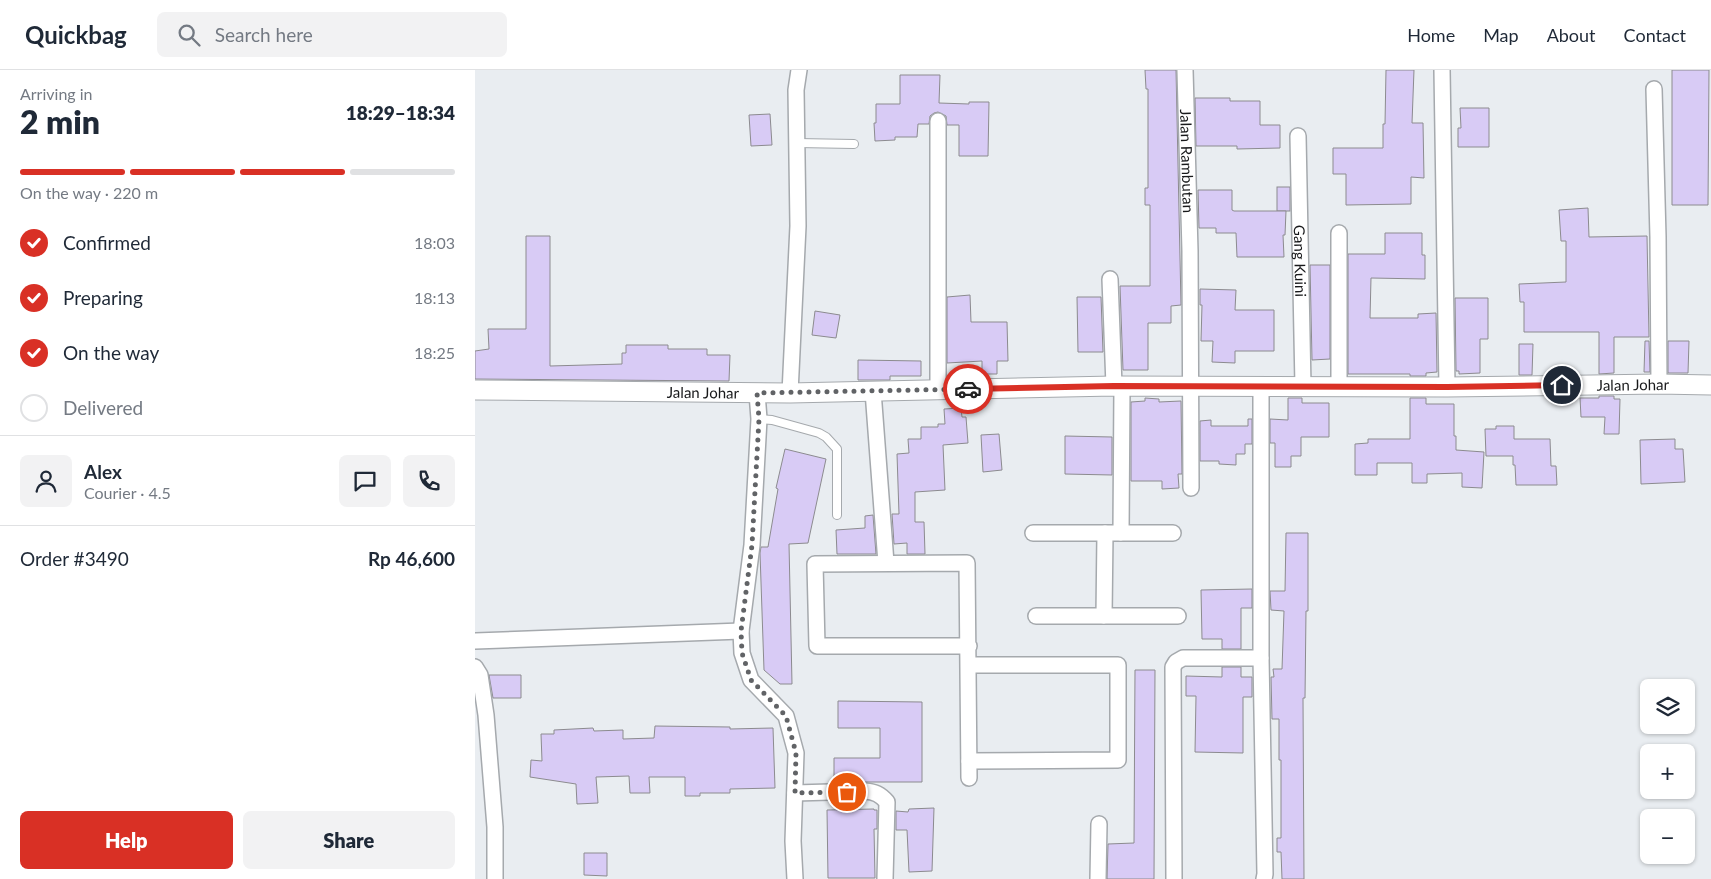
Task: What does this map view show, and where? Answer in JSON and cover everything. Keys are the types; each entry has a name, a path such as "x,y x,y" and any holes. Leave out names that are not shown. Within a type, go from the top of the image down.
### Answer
{"street":[{"path":"790,393 798,226 796,90 799,70"},
{"name":"Jalan Rambutan","path":"1185,70 1191,251 1191,488"},
{"path":"1442,70 1447,387"},
{"path":"1654,89 1659,384"},
{"path":"939,121 939,390"},
{"name":"Gang Kuini","path":"1298,136 1303,386"},
{"path":"1339,233 1339,386"},
{"path":"1110,278 1118,386 1121,533"},
{"name":"Jalan Johar","path":"475,390 790,393 1118,386 1447,387 1711,385"},
{"path":"1261,386 1261,658 1264,879"},
{"path":"873,391 886,563"},
{"path":"757,393 759,419 752,545 741,631 742,653 751,680 786,716 796,753 793,841 795,879"},
{"path":"1033,533 1173,533"},
{"path":"1105,533 1105,616"},
{"path":"969,646 817,646 815,564 967,563 969,646 969,778"},
{"path":"1036,616 1178,616"},
{"path":"475,641 741,631"},
{"path":"1174,879 1173,667 1176,662 1183,658 1261,658"},
{"path":"969,665 1118,666 1117,760 969,761"},
{"path":"475,667 480,676 486,714 495,827 495,879"},
{"path":"795,793 865,791 882,797 887,802 885,879"},
{"path":"1098,879 1099,824"}],"lane":[{"path":"797,143 854,144"},
{"path":"759,419 772,420 819,433 826,437 837,450 837,514"}],"building":[{"path":"1145,70 1176,70 1181,305 1171,306 1171,323 1148,323 1148,370 1123,370 1120,286 1150,286 1150,205 1145,205 1145,188 1148,188 1148,89 1146,89"},
{"path":"1386,70 1414,70 1412,123 1423,123 1424,178 1411,177 1411,204 1346,205 1346,174 1333,174 1333,148 1383,148"},
{"path":"1672,70 1709,70 1708,205 1672,205"},
{"path":"900,75 940,75 939,103 969,104 969,102 989,102 988,156 959,156 959,125 947,125 946,116 938,112 930,116 929,124 918,124 917,137 895,137 895,140 875,141 876,104 900,104"},
{"path":"1195,98 1230,98 1230,101 1260,101 1260,125 1280,125 1280,148 1237,149 1237,146 1196,146"},
{"path":"1460,108 1489,108 1489,147 1458,147 1458,128 1461,128"},
{"path":"770,114 772,145 751,146 749,115"},
{"path":"1277,187 1290,187 1290,211 1277,211"},
{"path":"1198,190 1232,190 1232,210 1234,211 1286,211 1285,235 1283,235 1284,257 1237,257 1236,233 1216,233 1216,228 1199,228"},
{"path":"1588,208 1589,237 1647,236 1649,337 1614,337 1614,373 1599,374 1599,332 1524,332 1524,302 1520,302 1519,284 1566,282 1566,241 1561,241 1559,210"},
{"path":"1385,233 1422,233 1422,255 1425,255 1425,279 1371,278 1370,318 1418,318 1418,314 1436,313 1437,372 1426,373 1426,376 1410,376 1410,374 1348,374 1348,254 1385,254"},
{"path":"526,236 550,236 550,366 622,364 622,353 626,353 626,345 668,345 668,349 707,349 707,355 730,355 729,381 475,379 475,351 489,349 488,329 526,329"},
{"path":"1310,265 1330,265 1330,359 1312,360"},
{"path":"1200,289 1236,290 1235,310 1274,310 1274,351 1235,351 1235,363 1212,362 1213,341 1201,341 1202,305 1200,305"},
{"path":"970,295 971,322 1007,322 1008,361 997,361 997,374 982,374 982,361 947,363 947,297"},
{"path":"1077,297 1101,297 1103,352 1078,352"},
{"path":"1455,298 1488,298 1488,339 1480,339 1480,373 1459,374 1459,371 1456,371"},
{"path":"815,311 840,315 836,338 812,335"},
{"path":"1645,341 1649,341 1650,372 1644,372"},
{"path":"1668,341 1689,341 1688,373 1668,373"},
{"path":"1519,344 1533,344 1532,375 1519,375"},
{"path":"858,360 921,361 921,376 890,376 890,380 858,380"},
{"path":"1599,396 1614,396 1614,399 1620,399 1619,434 1604,434 1605,417 1581,417 1580,398 1599,398"},
{"path":"1145,398 1159,399 1159,402 1181,401 1182,474 1178,474 1179,488 1162,489 1162,481 1131,481 1131,402 1145,401"},
{"path":"1288,398 1302,398 1302,403 1329,403 1329,437 1301,437 1301,456 1291,456 1291,467 1275,467 1275,443 1270,443 1270,419 1288,420"},
{"path":"1410,398 1426,398 1426,404 1454,404 1456,450 1484,452 1482,488 1462,487 1462,473 1427,474 1427,483 1412,483 1412,463 1377,463 1377,475 1355,475 1355,444 1368,443 1368,439 1410,439"},
{"path":"961,408 962,417 966,417 968,443 943,445 945,490 915,492 915,522 924,522 925,554 907,554 907,543 894,544 892,514 899,514 897,454 909,453 908,439 921,439 921,427 938,427 938,424 945,424 944,409"},
{"path":"1248,419 1252,419 1252,444 1245,444 1245,454 1236,454 1236,465 1219,464 1219,461 1200,461 1200,421 1211,420 1211,426 1248,426"},
{"path":"1496,426 1514,426 1514,439 1550,439 1551,466 1556,466 1557,485 1516,485 1513,456 1486,456 1485,429 1496,429"},
{"path":"999,434 1002,470 983,472 981,435"},
{"path":"1065,436 1112,437 1112,475 1065,474"},
{"path":"1675,439 1675,449 1683,449 1685,482 1641,484 1640,440"},
{"path":"785,449 826,459 808,543 789,544 792,684 780,684 764,670 760,553 761,547 768,547 778,489 776,488"},
{"path":"873,515 876,554 837,554 836,530 865,528 865,516"},
{"path":"1286,533 1308,533 1308,611 1306,611 1305,698 1303,698 1304,879 1282,879 1281,852 1277,852 1277,838 1281,838 1281,760 1279,760 1279,719 1272,719 1271,677 1274,677 1273,669 1282,669 1284,611 1271,610 1270,591 1285,591"},
{"path":"1252,589 1252,608 1241,608 1241,649 1222,649 1222,639 1202,639 1201,590"},
{"path":"1222,667 1241,667 1241,677 1252,677 1252,697 1243,697 1243,753 1195,752 1196,696 1186,696 1186,676 1222,677"},
{"path":"1135,670 1155,670 1154,879 1107,879 1108,844 1134,843"},
{"path":"489,675 521,675 521,698 493,698"},
{"path":"838,701 922,702 922,782 834,782 834,758 880,758 880,728 838,728"},
{"path":"655,726 730,727 730,729 773,728 775,788 730,789 730,793 700,793 700,796 685,796 685,777 649,777 650,793 630,793 629,776 596,777 598,803 577,804 576,784 530,777 531,760 542,761 541,734 554,734 554,730 593,728 594,731 623,730 623,739 654,738"},
{"path":"934,808 932,871 909,872 907,830 896,830 896,811 908,812 909,809"},
{"path":"827,810 877,810 877,829 874,829 875,878 828,878"},
{"path":"584,853 607,853 607,876 584,875"}],"way so far":[{"path":"847,792 795,793 796,753 786,716 751,680 742,653 741,631 752,545 759,419 757,393 968,389"}],"route":[{"path":"968,389 1114,386 1447,387 1562,385"}]}
